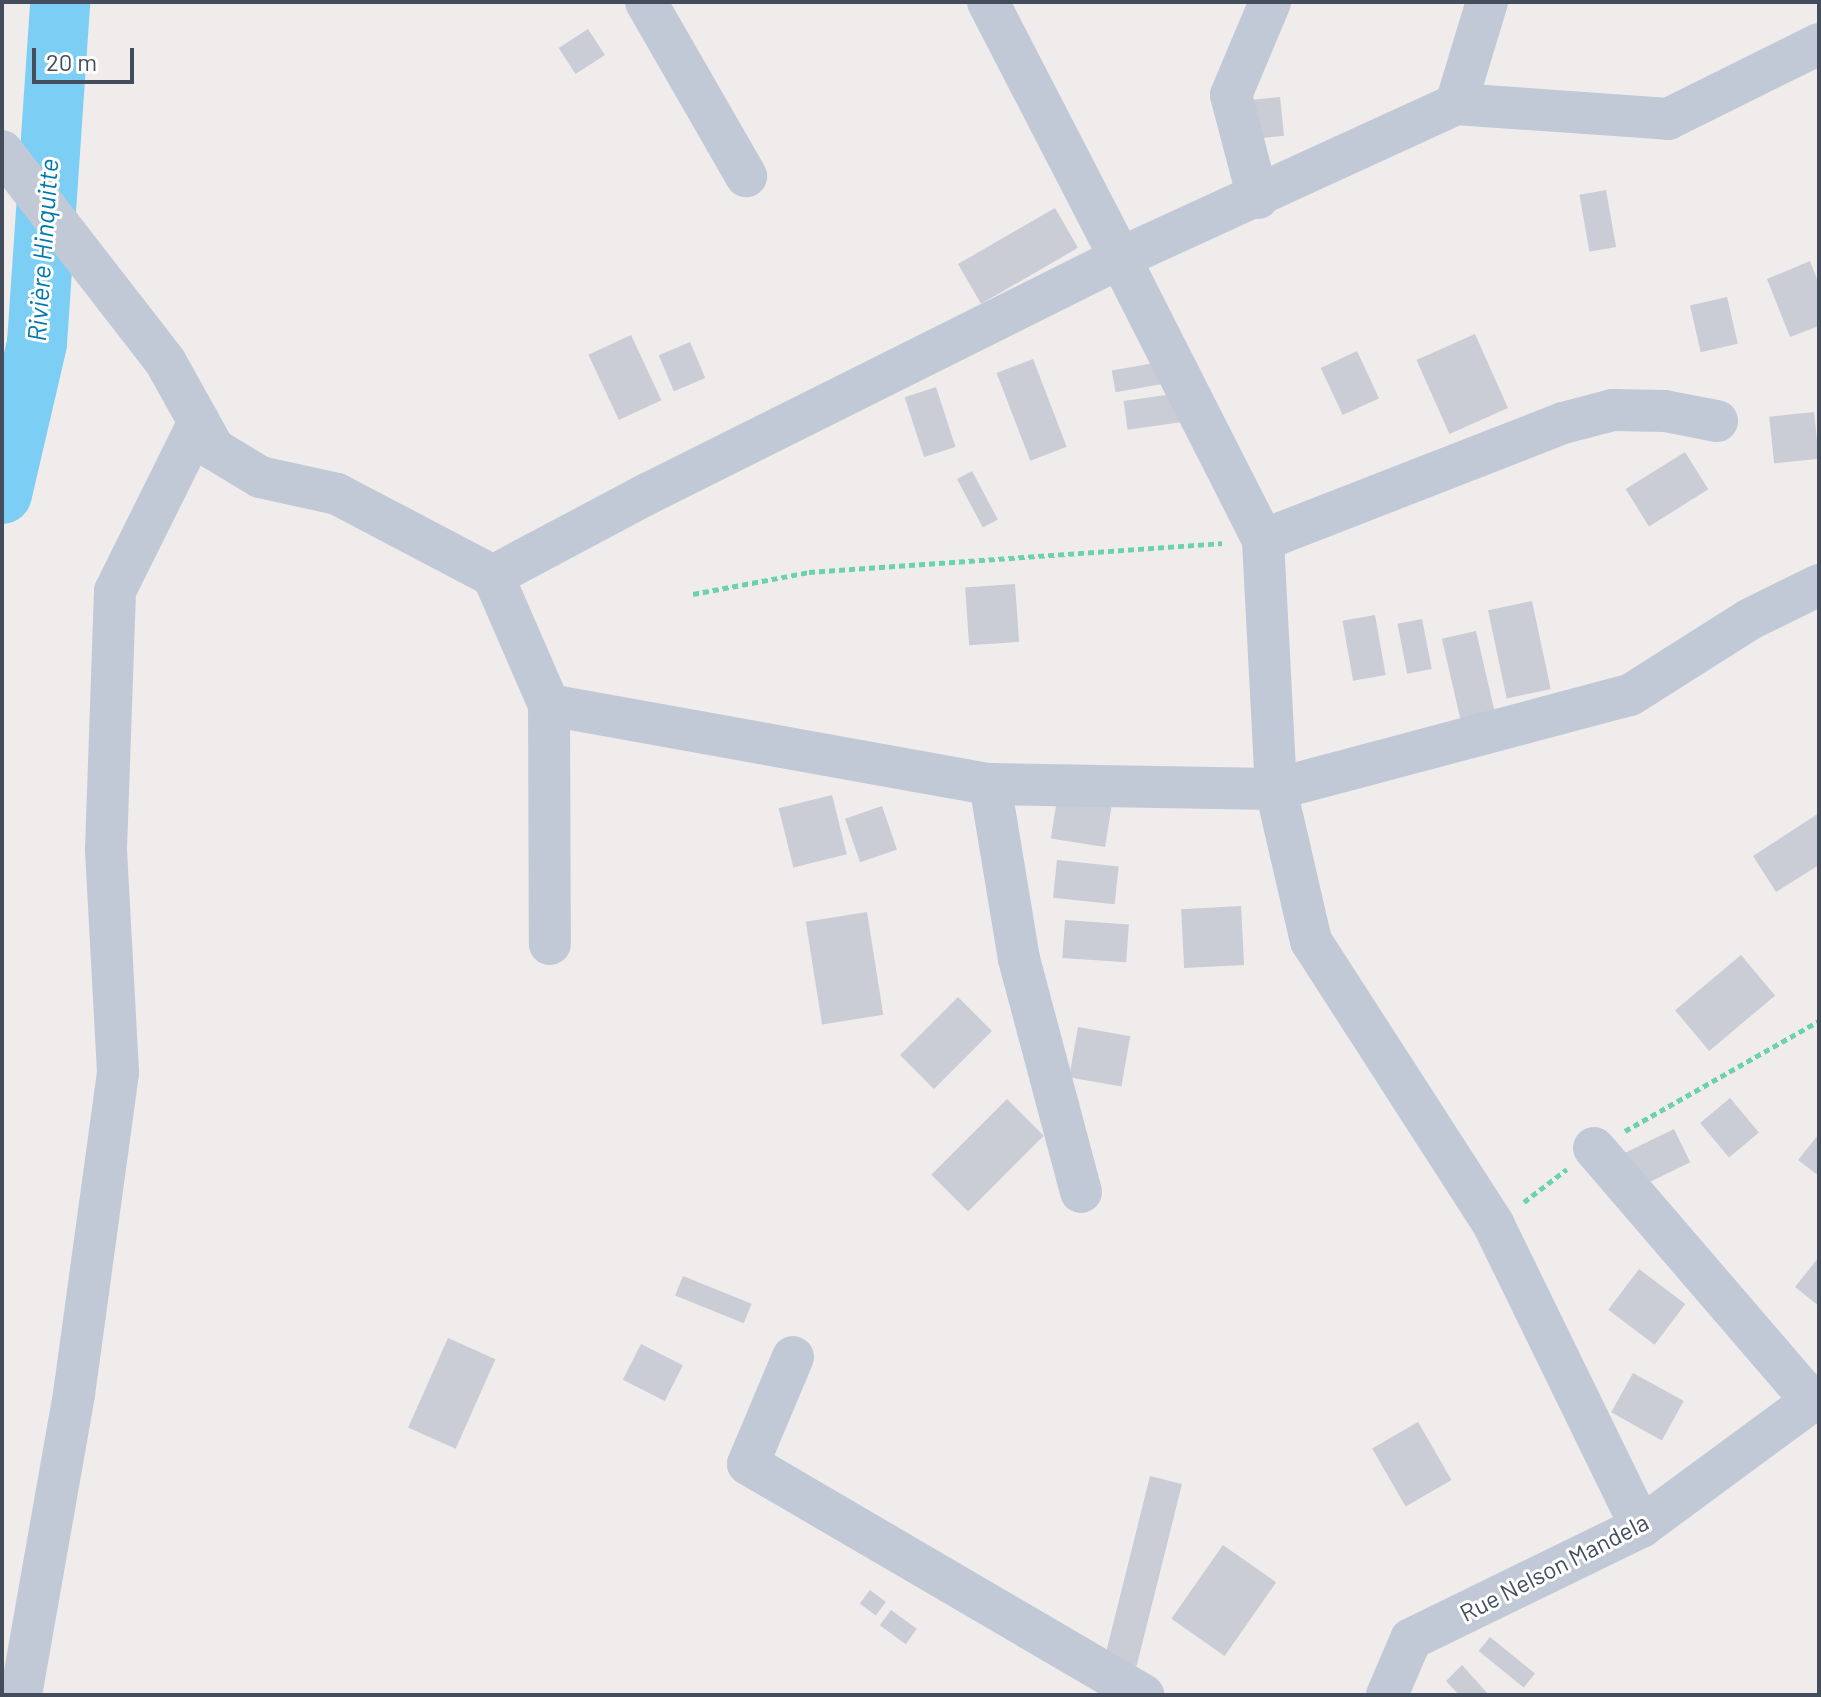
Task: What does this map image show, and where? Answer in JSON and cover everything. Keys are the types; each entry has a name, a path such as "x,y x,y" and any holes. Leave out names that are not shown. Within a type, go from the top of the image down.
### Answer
{"street":[{"path":"646,2 746,176"},
{"path":"988,2 1263,540 1276,789 1311,941 1494,1225 1641,1527"},
{"path":"1258,198 1231,95 1270,2"},
{"path":"1456,104 1487,2"},
{"path":"493,576 647,494 1120,258 1258,198 1456,104 1668,119 1819,44"},
{"path":"2,151 165,361 214,449 260,477 337,494 493,576 549,705 550,944"},
{"path":"1263,540 1575,419 1613,410 1665,411 1717,421"},
{"path":"21,1695 74,1394 118,1072 106,849 115,591 199,422"},
{"path":"549,705 990,784 1276,789 1630,695 1750,619 1819,585"},
{"path":"990,784 1019,959 1081,1192"},
{"path":"1594,1148 1816,1399"},
{"path":"793,1357 748,1464 1144,1695"},
{"name":"Rue Nelson Mandela","path":"1387,1695 1411,1639 1641,1527 1816,1399"}],"path":[{"path":"693,594 809,572 1263,540"},
{"path":"1494,1225 1594,1148 1819,1021"}],"building":[{"path":"588,29 605,55 576,74 559,48"},
{"path":"1280,97 1284,136 1250,139 1246,101"},
{"path":"1606,190 1616,247 1589,252 1579,195"},
{"path":"1055,208 1078,248 981,304 958,264"},
{"path":"1810,261 1819,284 1819,326 1790,337 1767,279"},
{"path":"1727,297 1738,344 1701,352 1690,306"},
{"path":"1475,334 1508,408 1449,434 1417,360"},
{"path":"631,335 661,400 619,420 588,355"},
{"path":"690,342 705,378 674,391 659,355"},
{"path":"1357,351 1379,398 1343,415 1321,368"},
{"path":"1033,359 1067,447 1030,461 997,373"},
{"path":"1160,362 1164,384 1116,392 1112,371"},
{"path":"936,387 955,447 924,457 905,397"},
{"path":"1180,393 1184,422 1128,430 1124,401"},
{"path":"1814,412 1819,459 1774,463 1769,417"},
{"path":"1685,452 1708,489 1649,526 1626,489"},
{"path":"972,471 998,520 983,528 957,479"},
{"path":"1015,584 1019,642 969,645 965,587"},
{"path":"1532,601 1551,689 1507,698 1488,610"},
{"path":"1375,615 1386,675 1353,681 1343,621"},
{"path":"1422,619 1432,669 1407,674 1397,624"},
{"path":"1476,631 1495,713 1461,721 1442,639"},
{"path":"1058,793 1112,802 1105,847 1051,838"},
{"path":"832,795 847,854 793,867 779,808"},
{"path":"882,806 897,849 860,862 845,819"},
{"path":"1819,813 1819,865 1776,892 1753,856"},
{"path":"1057,860 1119,866 1115,904 1053,898"},
{"path":"1241,906 1244,965 1184,968 1181,909"},
{"path":"867,912 883,1015 822,1024 806,922"},
{"path":"1065,920 1129,924 1126,962 1062,958"},
{"path":"1741,955 1775,996 1709,1051 1675,1010"},
{"path":"958,997 992,1031 934,1089 900,1055"},
{"path":"1078,1027 1130,1036 1121,1086 1069,1077"},
{"path":"1730,1098 1759,1132 1729,1158 1700,1123"},
{"path":"1007,1099 1044,1136 968,1211 931,1175"},
{"path":"1674,1129 1690,1162 1635,1189 1619,1156"},
{"path":"1819,1134 1819,1176 1798,1160"},
{"path":"1819,1257 1819,1306 1795,1287"},
{"path":"1639,1269 1685,1304 1655,1345 1608,1310"},
{"path":"683,1276 752,1304 744,1323 675,1295"},
{"path":"448,1338 496,1359 456,1449 408,1428"},
{"path":"641,1344 683,1365 665,1401 623,1380"},
{"path":"1633,1373 1684,1401 1662,1440 1611,1412"},
{"path":"1418,1422 1452,1480 1406,1507 1372,1448"},
{"path":"1150,1476 1182,1484 1137,1666 1105,1658"},
{"path":"1223,1545 1276,1582 1225,1656 1171,1619"},
{"path":"870,1590 886,1602 876,1616 860,1604"},
{"path":"891,1610 917,1629 906,1644 880,1625"},
{"path":"1490,1637 1535,1674 1524,1687 1479,1651"},
{"path":"1462,1665 1489,1695 1459,1695 1446,1681"}],"waterway":[{"name":"Rivière Hinquitte","path":"2,494 37,343 60,2"}]}
